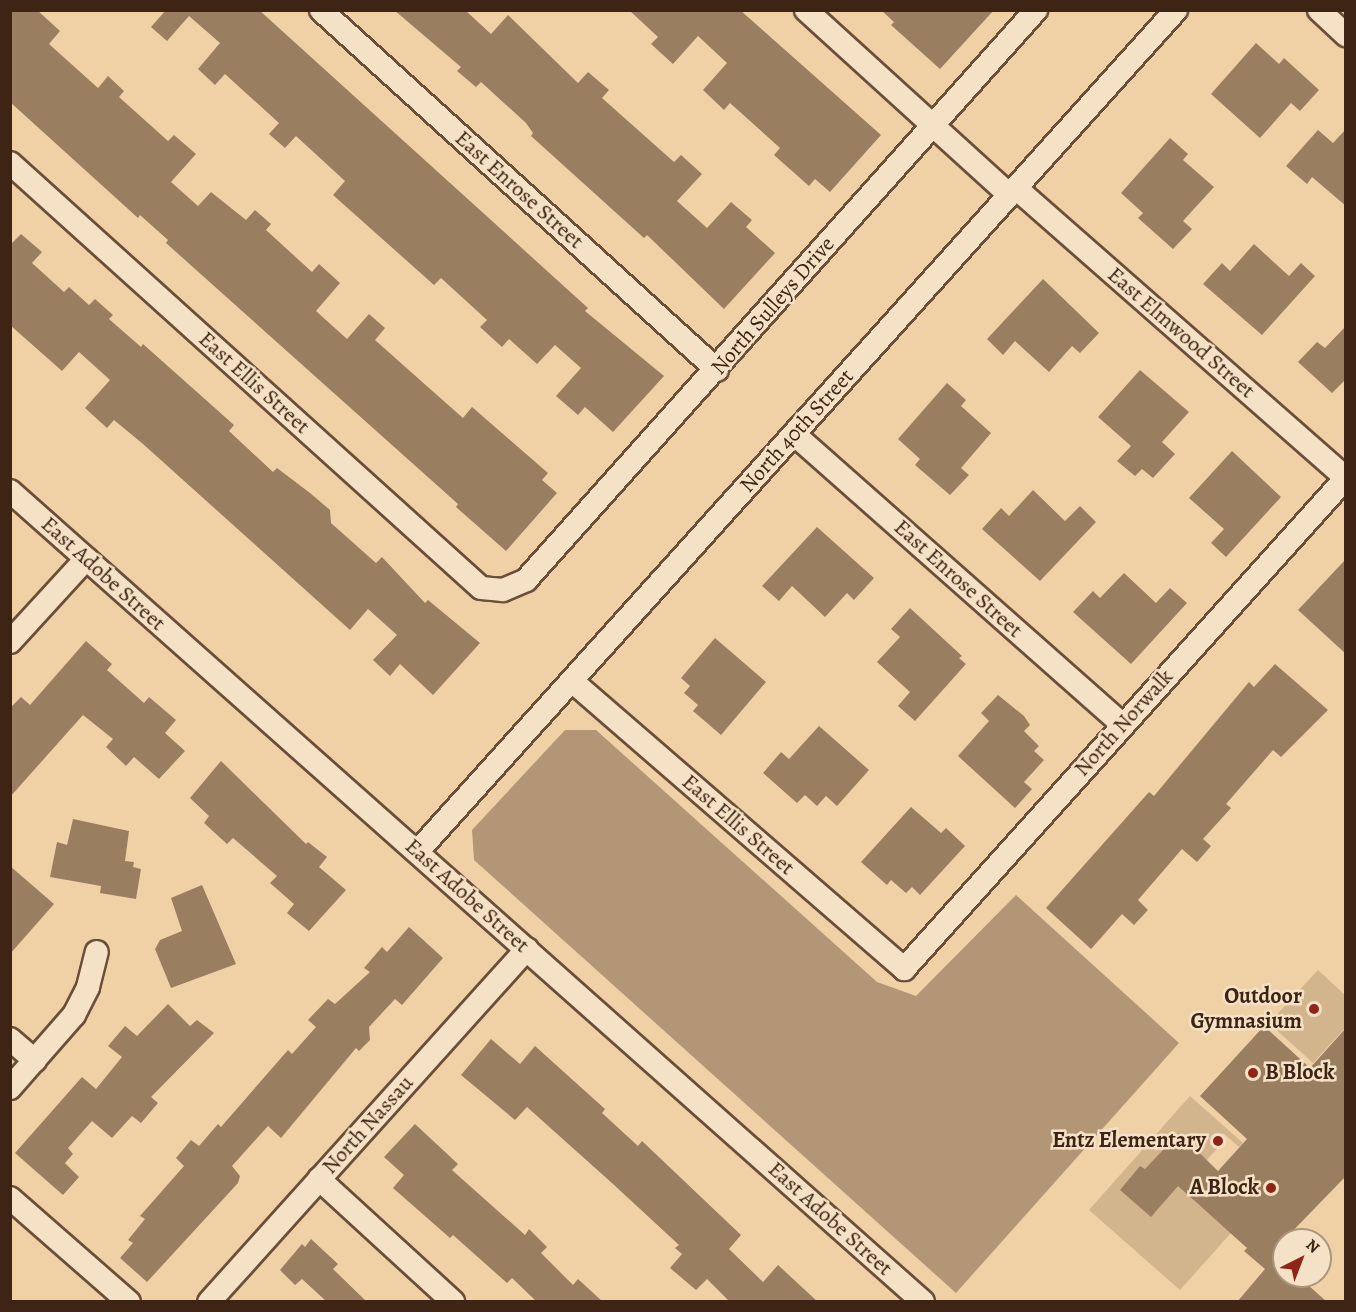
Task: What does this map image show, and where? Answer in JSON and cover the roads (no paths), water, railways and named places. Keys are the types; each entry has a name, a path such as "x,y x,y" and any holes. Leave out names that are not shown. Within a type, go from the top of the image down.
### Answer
{"street":[{"name":"East Enrose Street","path":"321,10 717,370"},
{"name":"East Elmwood Street","path":"806,10 933,125 1013,191 1346,478"},
{"name":"North Sulleys Drive","path":"503,590 526,580 717,370 1036,10"},
{"name":"North 40th Street","path":"418,851 1176,10"},
{"path":"1319,10 1346,35"},
{"name":"East Ellis Street","path":"10,163 482,588 503,590"},
{"name":"East Enrose Street","path":"794,434 1122,724"},
{"name":"North Norwalk","path":"904,969 1122,724 1346,478"},
{"name":"East Adobe Street","path":"10,491 418,851 923,1302"},
{"path":"10,642 86,559"},
{"name":"East Ellis Street","path":"572,681 904,969"},
{"name":"North Nassau","path":"209,1302 527,948"},
{"path":"10,1088 74,1014 88,987 97,952"},
{"path":"10,1039 35,1061"},
{"path":"319,1179 453,1302"},
{"path":"10,1198 129,1302"}],"place":[{"name":"Outdoor Gymnasium","path":"1314,1009"},
{"name":"B Block","path":"1253,1073"},
{"name":"Entz Elementary","path":"1218,1141"},
{"name":"A Block","path":"1271,1188"}]}
